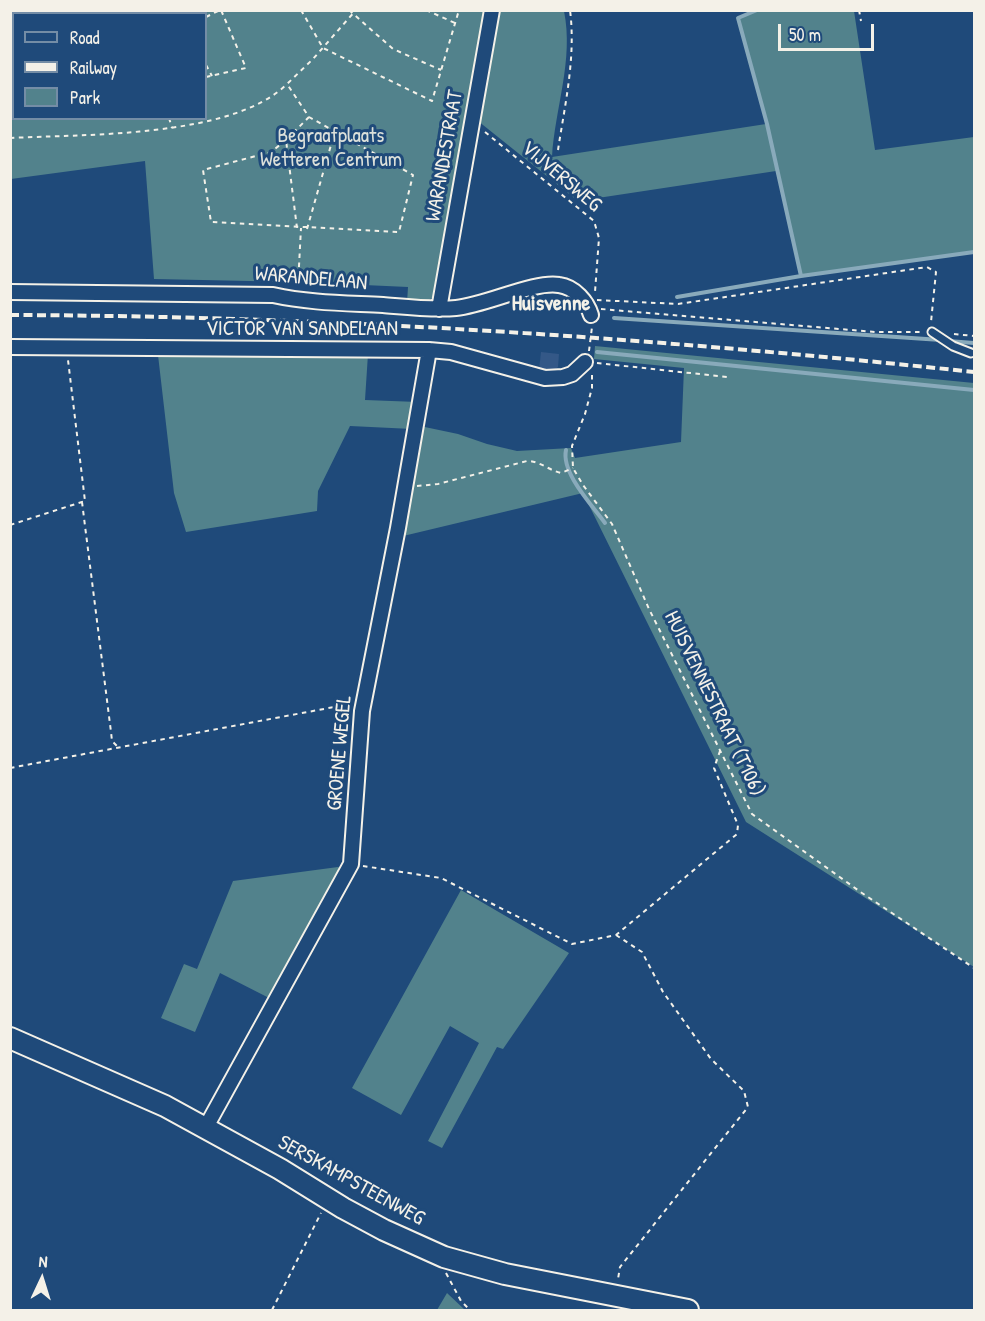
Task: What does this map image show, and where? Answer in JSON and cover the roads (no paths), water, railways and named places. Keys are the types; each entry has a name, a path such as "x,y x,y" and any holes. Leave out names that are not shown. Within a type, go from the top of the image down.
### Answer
{"street":[{"name":"WARANDESTRAAT","path":"439,309 492,10"},
{"name":"WARANDELAAN","path":"10,292 273,295 297,300 439,309 468,307 537,287 557,285 573,291 589,309"},
{"name":"VICTOR VAN SANDELAAN","path":"10,348 429,350 451,352 545,378 563,377 578,369 585,362"},
{"name":"GROENE WEGEL","path":"206,1127 351,864 364,702 429,350"},
{"name":"SERSKAMPSTEENWEG","path":"10,1038 118,1084 206,1127 280,1169 328,1200 384,1230 444,1257 504,1274 614,1294 688,1311"}],"lane":[{"path":"932,332 953,346 971,353"}],"waterway":[{"path":"757,10 738,18 767,124 801,276 974,252"},
{"path":"677,297 801,276"},
{"path":"614,318 941,340"},
{"path":"948,341 974,343"},
{"path":"597,352 974,390"},
{"path":"566,450 568,469 605,523"}],"railway":[{"path":"10,315 252,320 493,331 734,349 974,372"}],"district":[{"name":"Huisvenne","path":"551,304"}],"park label":[{"name":"Begraafplaats Wetteren Centrum","path":"331,148"}]}
